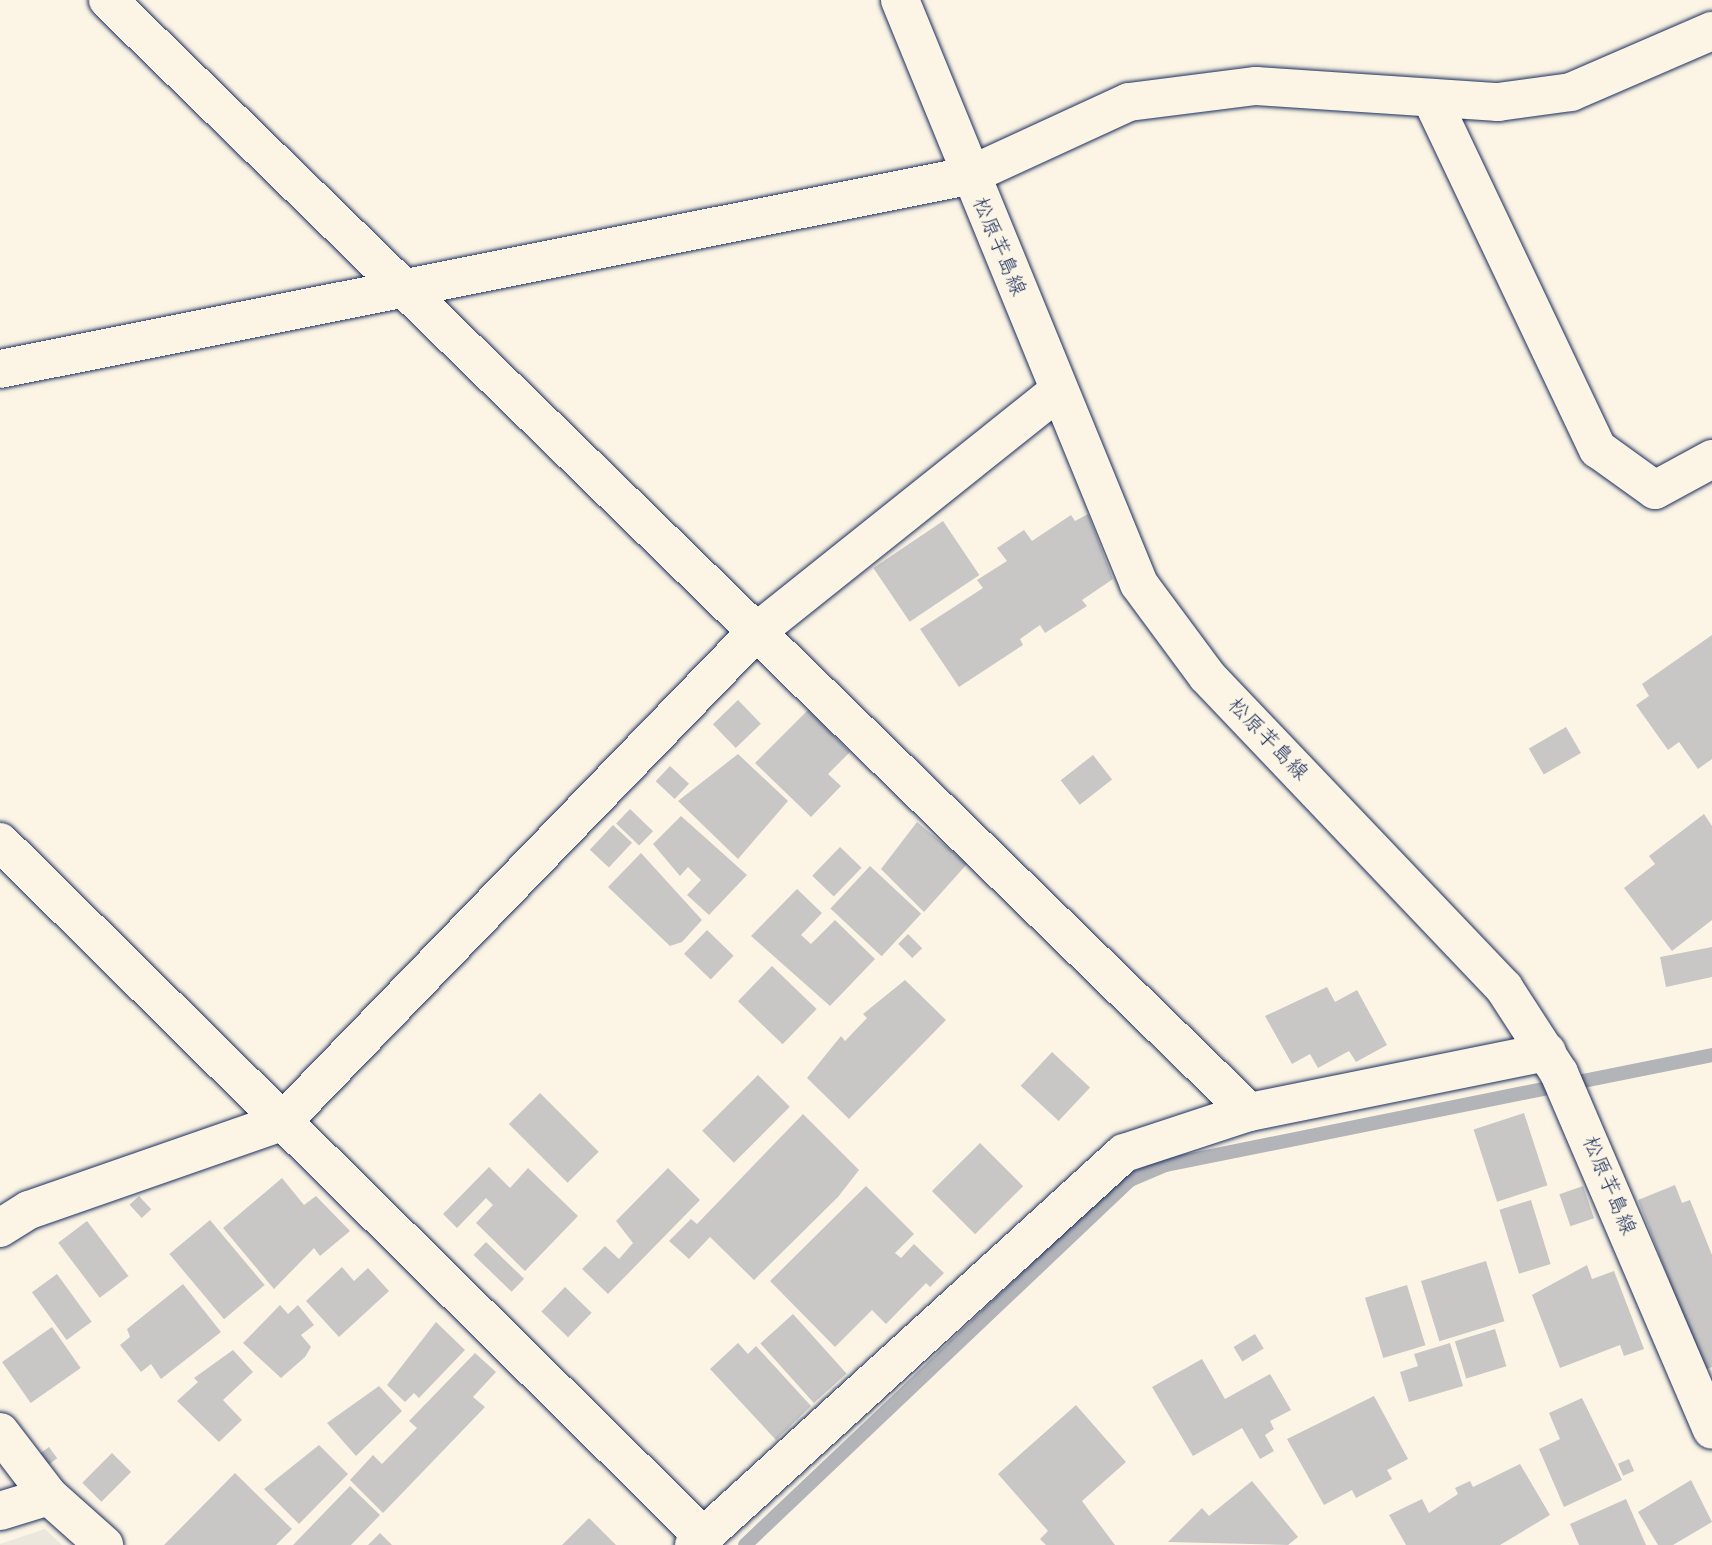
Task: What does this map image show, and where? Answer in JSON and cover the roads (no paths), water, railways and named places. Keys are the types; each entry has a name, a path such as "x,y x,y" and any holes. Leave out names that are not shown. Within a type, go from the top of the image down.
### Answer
{"street":[{"path":"108,0 1249,1112"},
{"name":"松原芋島線","path":"900,0 968,176 1139,584 1207,676 1504,988 1559,1075 1712,1430"},
{"path":"0,369 409,292 968,176 1129,102 1256,86 1498,102 1571,92 1712,31"},
{"path":"1431,98 1598,449 1655,490 1712,459"},
{"path":"0,1228 29,1210 282,1122 755,633 1059,390"},
{"path":"0,842 703,1542 1124,1153 1249,1112 1559,1075"},
{"path":"0,1432 50,1496 104,1545"},
{"path":"0,1511 50,1496"}],"waterway":[{"path":"745,1545 1130,1180 1166,1165 1712,1055"}]}
